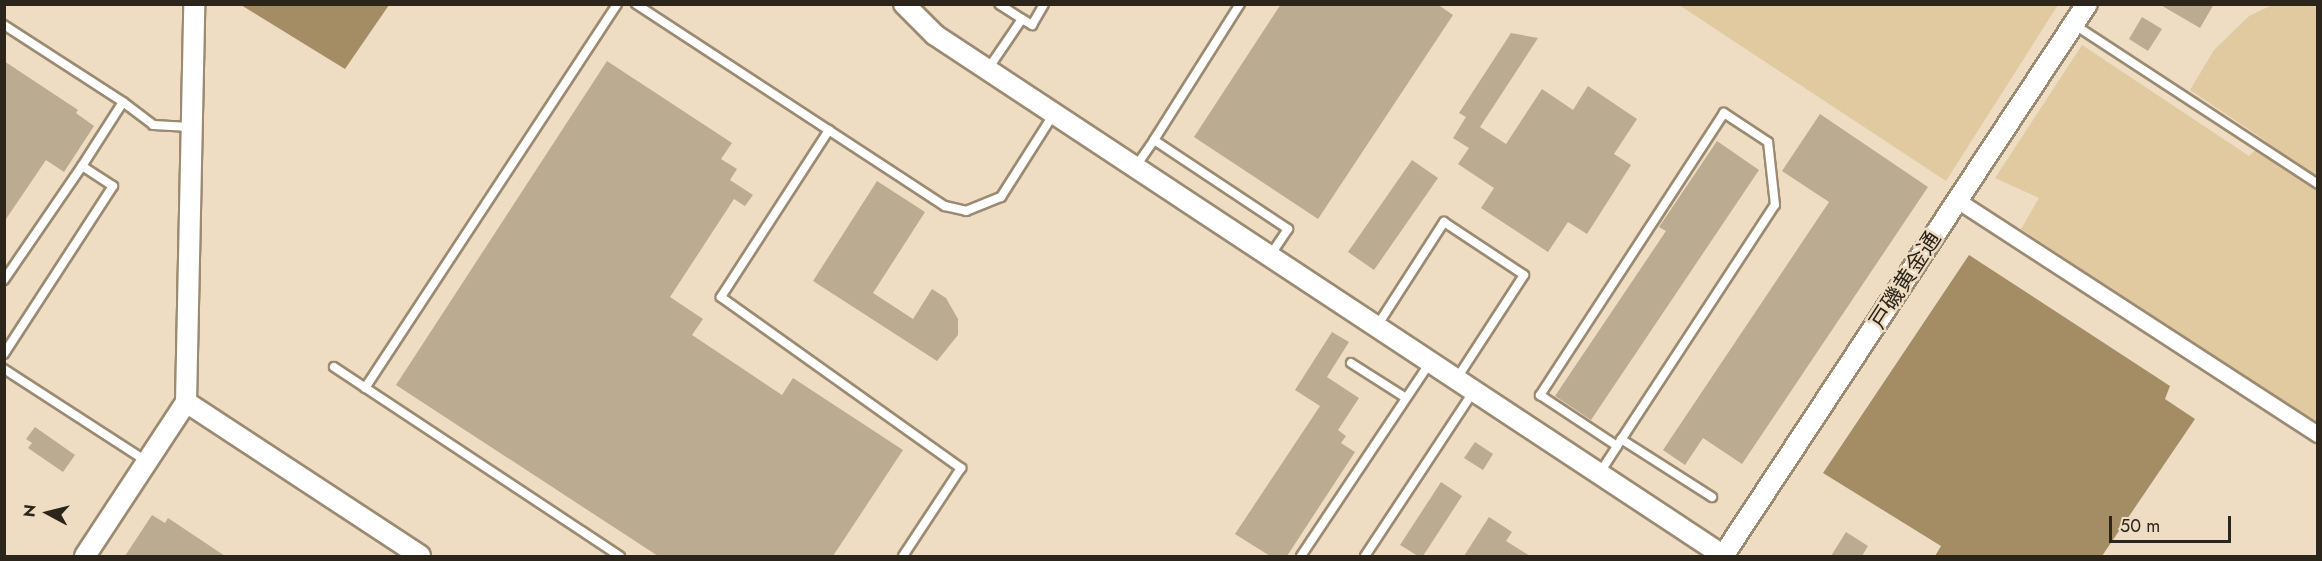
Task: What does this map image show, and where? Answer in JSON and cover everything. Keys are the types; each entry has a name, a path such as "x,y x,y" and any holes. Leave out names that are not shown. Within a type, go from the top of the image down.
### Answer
{"street":[{"path":"85,556 186,402 194,4"},
{"path":"904,4 935,35 1723,556"},
{"name":"戸磯黄金通","path":"1723,556 2087,4"},
{"path":"1957,200 2318,434"},
{"path":"186,402 420,556"}],"lane":[{"path":"365,388 617,4"},
{"path":"636,4 945,206 966,211 1001,196 1054,114"},
{"path":"999,4 1032,25 1044,4"},
{"path":"1136,168 1240,4"},
{"path":"988,70 1022,19"},
{"path":"2074,24 2318,184"},
{"path":"4,25 123,102 153,125 191,127"},
{"path":"4,280 123,102"},
{"path":"1599,474 1619,442 1774,205 1768,142 1724,113 1540,394 1619,442 1713,497"},
{"path":"829,130 721,297 961,468 903,556"},
{"path":"1154,140 1288,229 1270,256"},
{"path":"4,354 113,186 82,166"},
{"path":"1376,327 1444,222 1514,268 1524,275 1456,380"},
{"path":"1301,556 1430,362"},
{"path":"1352,363 1406,398"},
{"path":"334,367 620,556"},
{"path":"4,369 147,462"},
{"path":"1365,556 1473,391"}],"shaded area":[{"path":"241,5 389,5 345,69"},
{"path":"1679,5 2058,5 1946,181"},
{"path":"2272,5 2317,5 2317,425 2021,229 2039,198 1995,178 2082,45 2249,156 2266,141 2190,90 2214,50 2249,16"},
{"path":"1969,255 2170,386 2165,399 2195,419 2102,556 1935,556 1941,546 1823,473"}],"building":[{"path":"1281,4 1437,4 1453,15 1318,219 1194,137"},
{"path":"2159,4 2214,4 2200,28"},
{"path":"2142,17 2162,29 2148,51 2129,39"},
{"path":"1511,33 1538,38 1480,127 1506,144 1542,89 1573,110 1588,86 1637,119 1614,154 1631,165 1587,234 1568,222 1548,252 1481,208 1494,188 1458,164 1469,148 1453,138 1466,117 1459,113"},
{"path":"4,61 78,110 76,113 94,126 64,172 46,160 4,222"},
{"path":"607,61 732,143 721,159 737,169 730,180 753,195 745,206 734,199 670,297 703,319 692,335 782,395 793,378 903,450 833,556 658,556 396,385"},
{"path":"1820,114 1928,187 1742,464 1703,438 1685,465 1663,450 1829,202 1782,171"},
{"path":"1717,141 1759,170 1591,420 1555,396 1666,231 1659,227"},
{"path":"1412,160 1438,178 1374,270 1348,252"},
{"path":"877,181 925,212 873,293 913,319 932,289 946,298 958,319 958,335 937,361 813,281"},
{"path":"1332,332 1349,342 1327,377 1359,398 1338,430 1346,436 1341,443 1355,452 1287,556 1270,556 1235,534 1320,406 1295,390"},
{"path":"35,427 75,455 63,472 28,448 32,443 26,439"},
{"path":"1475,442 1493,454 1483,470 1464,458"},
{"path":"1441,482 1462,496 1423,556 1418,556 1400,545"},
{"path":"152,515 165,523 168,518 225,556 125,556"},
{"path":"1489,517 1512,532 1506,541 1530,556 1464,556"},
{"path":"1846,532 1868,546 1862,556 1831,556"}]}
